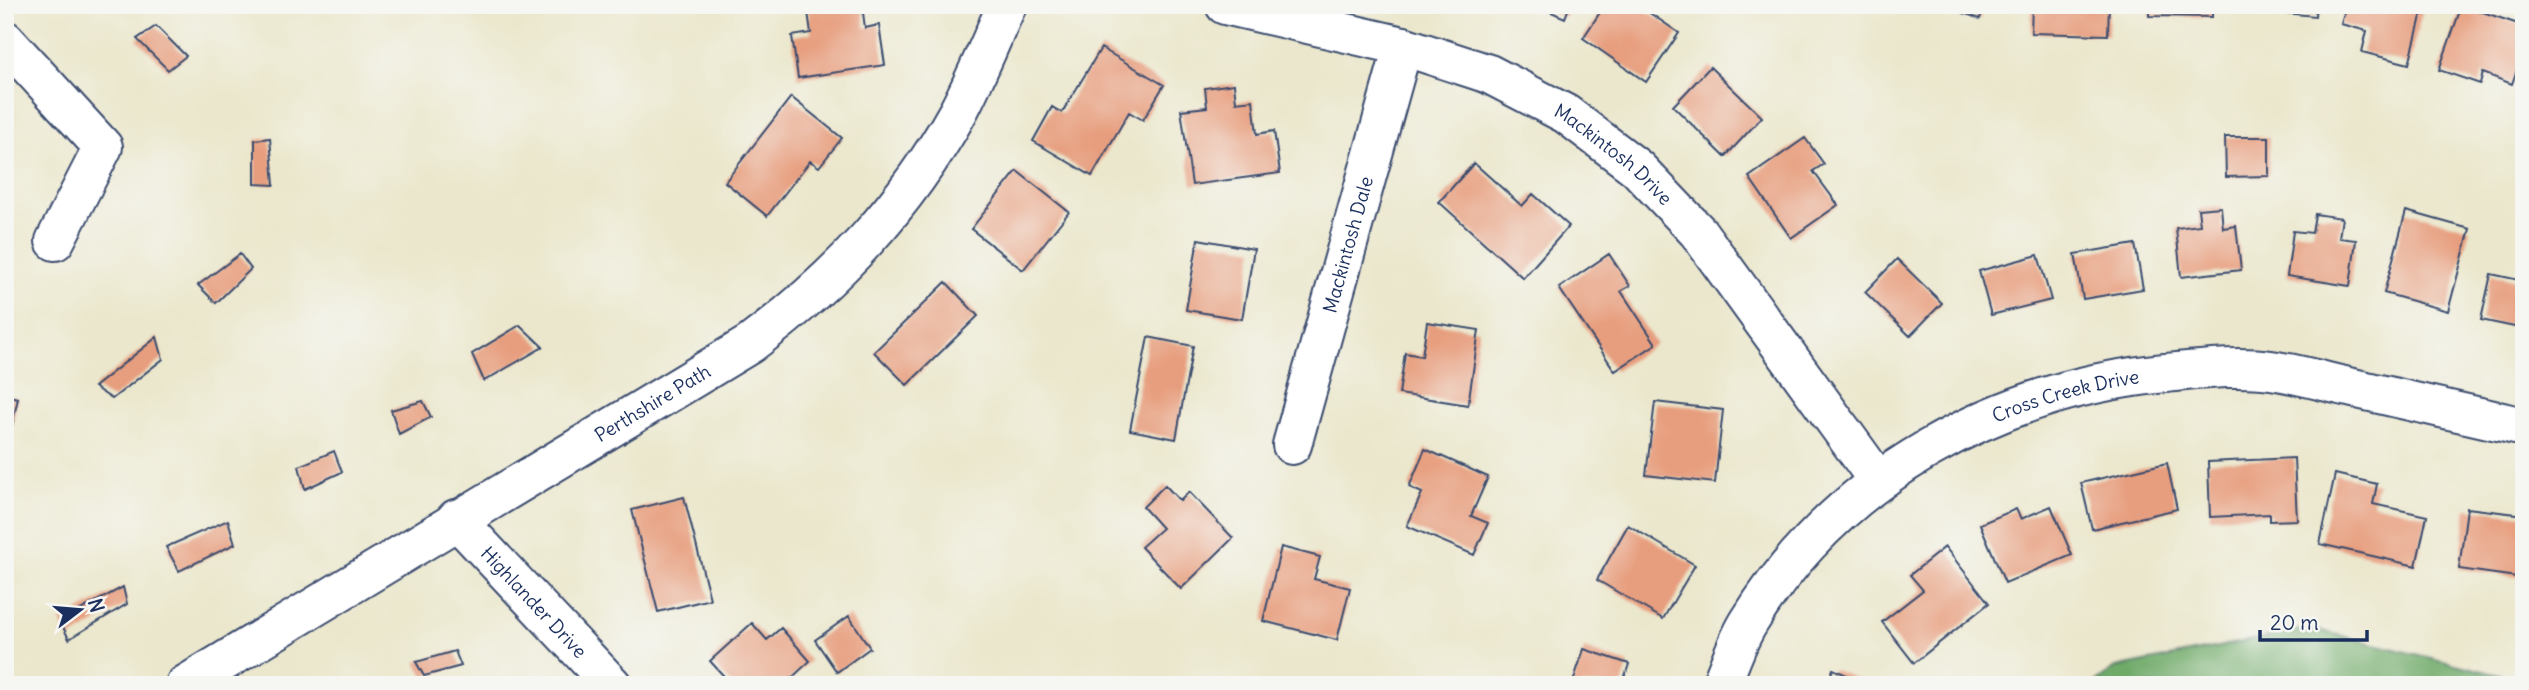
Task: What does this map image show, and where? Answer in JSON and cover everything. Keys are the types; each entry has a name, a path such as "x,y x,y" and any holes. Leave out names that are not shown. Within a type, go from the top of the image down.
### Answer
{"street":[{"name":"Perthshire Path","path":"185,685 750,344 804,303 861,248 913,183 958,111 1007,5"},
{"name":"Mackintosh Drive","path":"1225,5 1403,46 1489,74 1566,114 1637,168 1698,232 1877,479"},
{"path":"5,40 103,148 55,241"},
{"name":"Mackintosh Dale","path":"1292,445 1403,46"},
{"name":"Cross Creek Drive","path":"1721,685 1748,623 1779,582 1828,524 1877,479 1938,441 2044,398 2121,377 2199,370 2269,369 2524,426"},
{"name":"Highlander Drive","path":"456,519 612,685"}],"green space":[{"path":"2310,628 2524,681 2524,685 2092,685 2116,668"}],"building":[{"path":"807,5 862,5 865,28 879,25 885,65 798,78 792,36 811,33"},
{"path":"1535,5 1570,5 1565,18"},
{"path":"1605,5 1638,5 1679,33 1646,82 1583,38"},
{"path":"1941,5 1984,5 1980,19"},
{"path":"2032,5 2109,5 2108,35 2031,33"},
{"path":"2149,5 2212,5 2212,17 2149,16"},
{"path":"2253,5 2316,5 2315,16 2252,10"},
{"path":"2346,5 2424,5 2409,64 2362,52 2367,31 2341,24"},
{"path":"2462,5 2524,26 2524,50 2512,84 2483,73 2480,84 2439,70"},
{"path":"156,26 186,56 168,70 137,39"},
{"path":"1101,48 1164,85 1143,120 1129,112 1092,176 1033,141 1052,107 1062,113"},
{"path":"1710,67 1762,117 1725,157 1673,106"},
{"path":"1234,84 1236,102 1253,100 1257,134 1274,131 1280,173 1192,185 1181,110 1207,107 1205,88"},
{"path":"791,97 842,138 819,167 810,161 767,216 725,182"},
{"path":"2225,137 2269,137 2269,176 2226,177"},
{"path":"270,138 274,185 255,184 255,140"},
{"path":"1805,138 1824,164 1813,171 1838,205 1791,238 1749,177"},
{"path":"1474,163 1522,206 1533,194 1569,226 1523,278 1439,202"},
{"path":"1017,171 1069,212 1023,270 971,229"},
{"path":"2221,207 2223,228 2236,226 2241,270 2181,277 2176,228 2200,225 2198,209"},
{"path":"2406,211 2470,229 2448,311 2384,293"},
{"path":"2315,214 2342,218 2339,238 2356,240 2350,286 2287,276 2293,231 2312,233"},
{"path":"1198,239 1254,249 1242,319 1186,310"},
{"path":"2135,244 2143,289 2083,299 2075,254"},
{"path":"240,254 251,269 216,303 198,285"},
{"path":"1609,254 1630,286 1621,291 1656,344 1615,371 1559,288"},
{"path":"2038,255 2051,300 1991,315 1979,271"},
{"path":"1897,259 1942,303 1910,336 1865,292"},
{"path":"2491,274 2524,281 2524,329 2481,320"},
{"path":"946,282 978,316 907,385 874,352"},
{"path":"1427,322 1479,330 1468,405 1399,394 1405,353 1422,356"},
{"path":"520,325 543,347 484,381 472,354"},
{"path":"157,337 163,359 112,399 94,387"},
{"path":"1148,337 1193,346 1176,439 1130,430"},
{"path":"5,395 18,398 12,426 5,423"},
{"path":"423,401 431,417 399,434 391,410"},
{"path":"1655,402 1723,410 1715,483 1646,475"},
{"path":"1425,449 1488,477 1471,516 1488,523 1474,555 1407,526 1422,493 1409,487"},
{"path":"334,451 342,472 305,489 299,466"},
{"path":"2294,458 2297,520 2270,521 2270,514 2210,517 2208,462"},
{"path":"2167,463 2177,509 2092,529 2081,483"},
{"path":"2335,474 2377,484 2373,504 2427,516 2416,566 2320,544"},
{"path":"1165,485 1180,501 1189,492 1233,538 1181,589 1141,547 1162,528 1143,507"},
{"path":"684,497 710,599 658,612 632,510"},
{"path":"2051,506 2072,555 2005,583 1980,524 2016,509 2021,519"},
{"path":"2467,508 2524,515 2524,578 2459,569"},
{"path":"228,520 235,544 179,571 166,547"},
{"path":"1628,525 1695,565 1663,619 1597,580"},
{"path":"1281,547 1320,557 1314,579 1350,588 1337,640 1263,621"},
{"path":"1945,547 1989,603 1914,663 1882,622 1923,590 1910,575"},
{"path":"123,587 127,604 69,639 60,621"},
{"path":"849,616 870,648 837,672 815,640"},
{"path":"752,623 767,640 781,628 810,661 784,685 732,685 710,661"},
{"path":"1584,649 1629,664 1622,685 1572,685"},
{"path":"455,651 461,666 424,676 416,662"},
{"path":"1833,669 1869,685 1827,685"}]}
